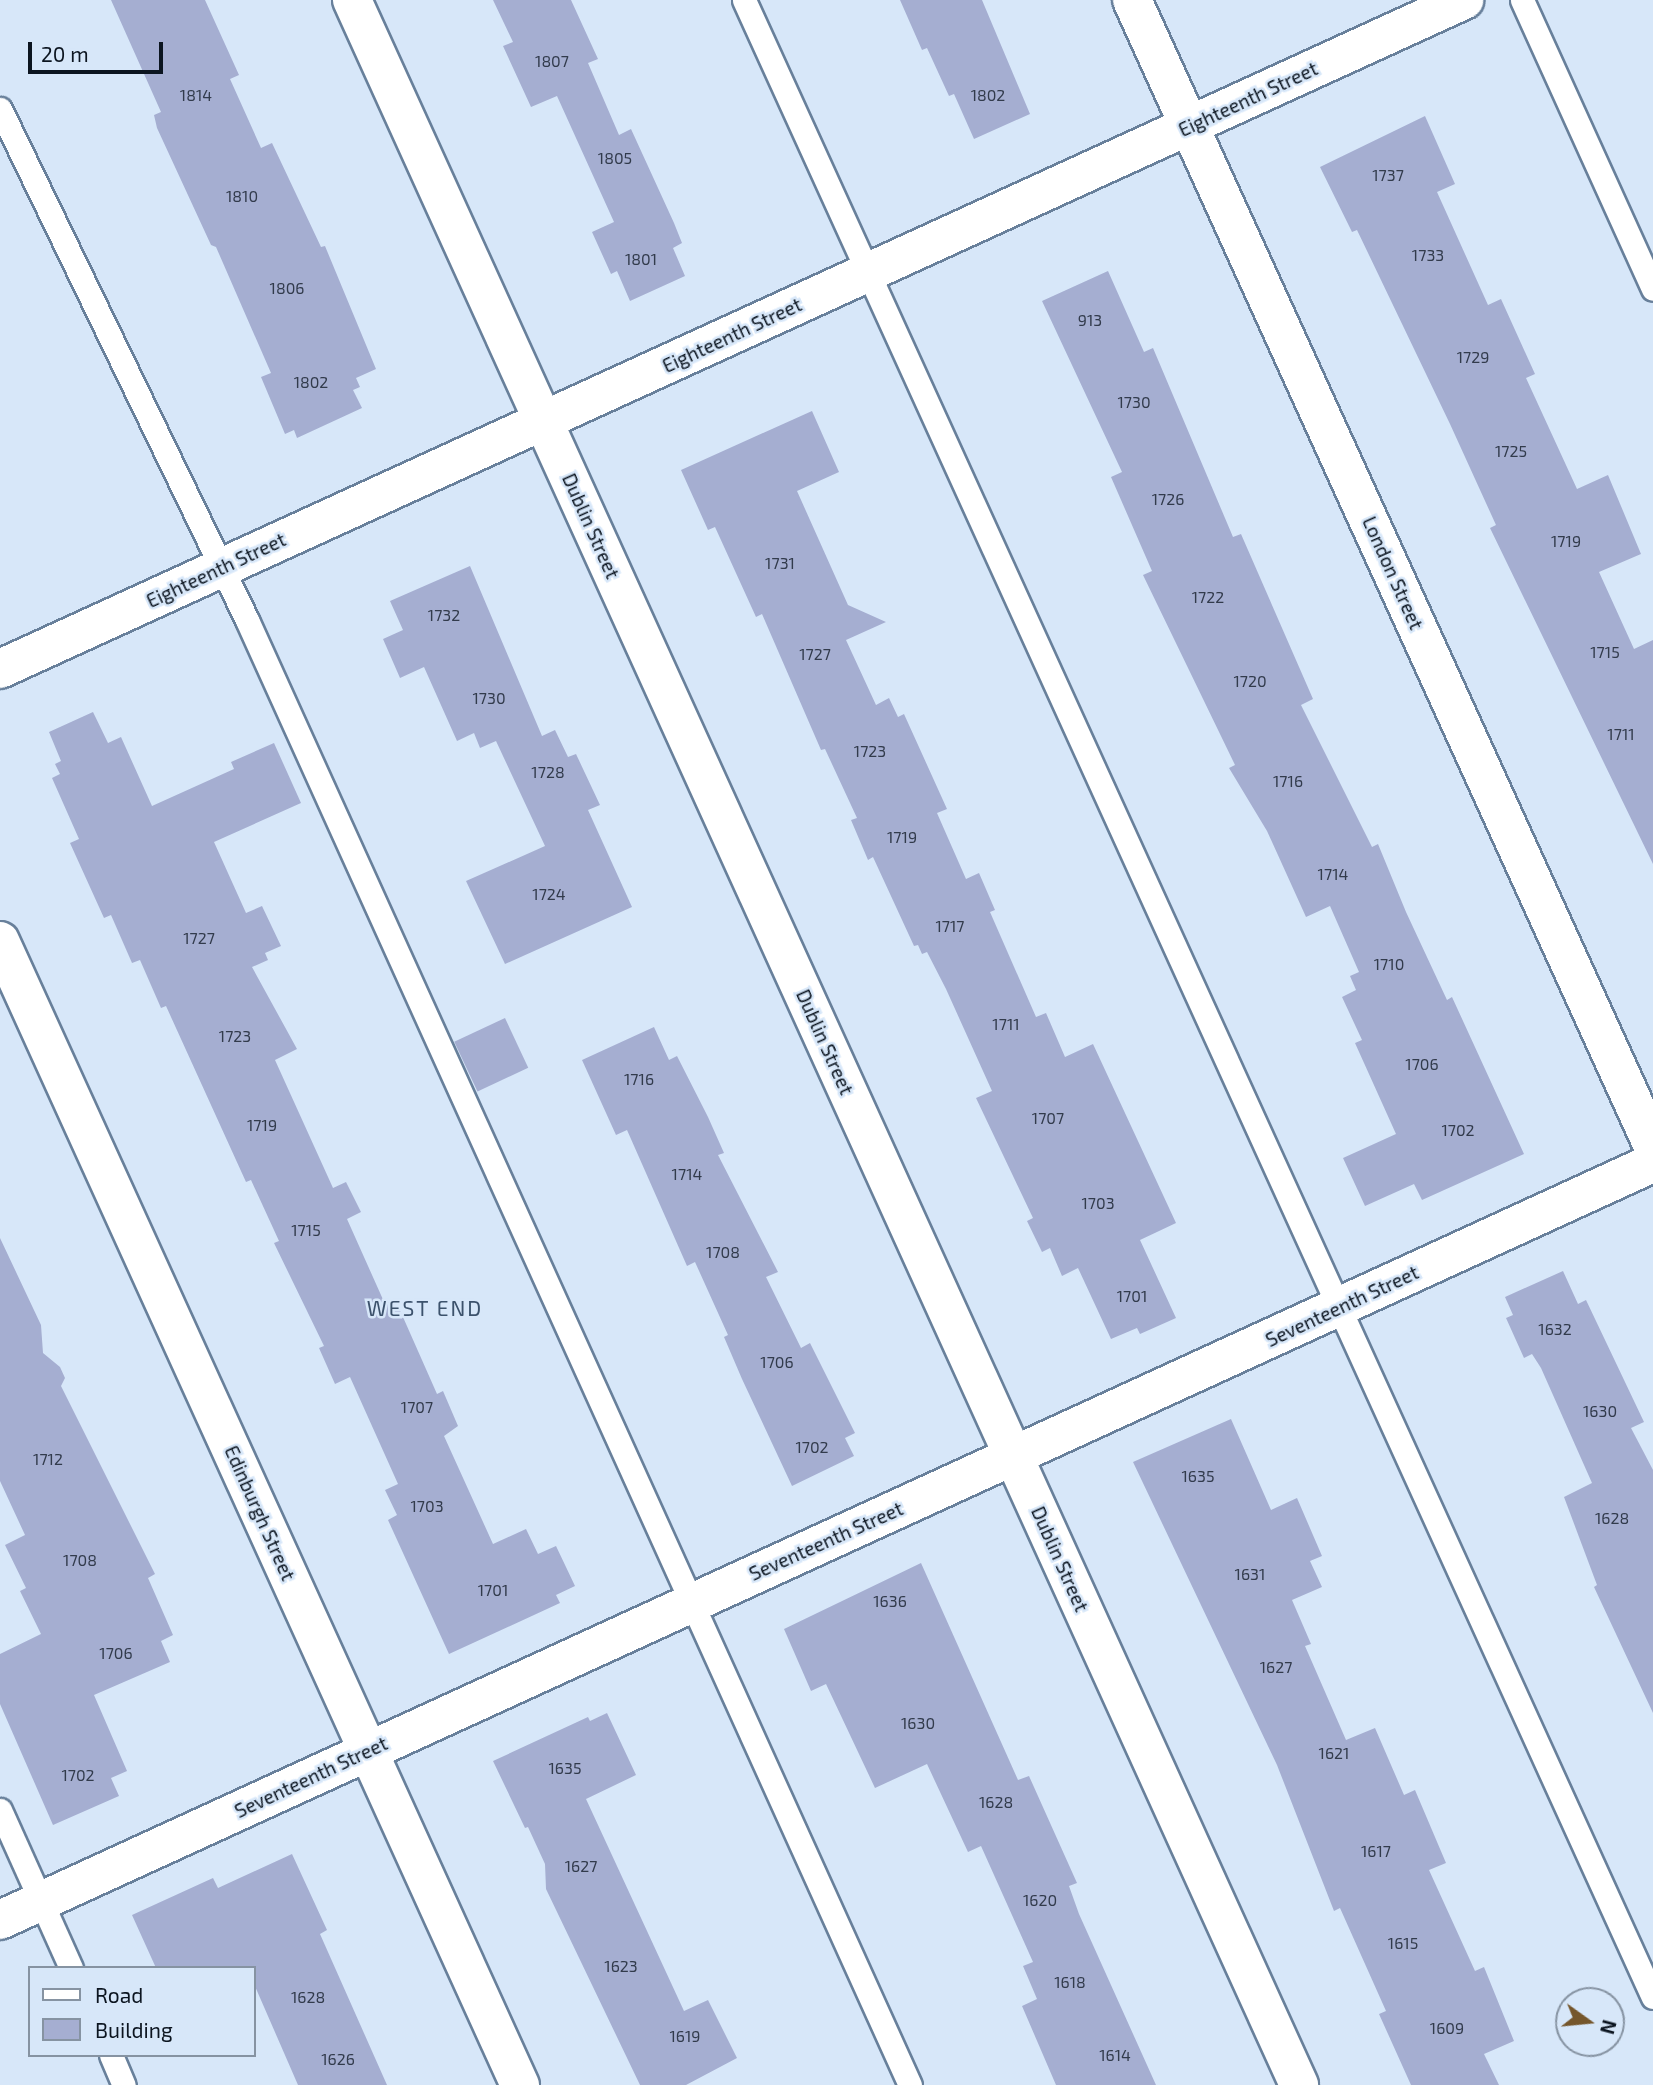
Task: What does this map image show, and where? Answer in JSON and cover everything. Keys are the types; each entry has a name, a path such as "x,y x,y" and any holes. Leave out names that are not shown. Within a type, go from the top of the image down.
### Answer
{"street":[{"name":"Dublin Street","path":"352,0 1299,2085"},
{"name":"London Street","path":"1132,0 1653,1146"},
{"name":"Eighteenth Street","path":"0,669 1464,0"},
{"name":"Edinburgh Street","path":"0,941 520,2085"},
{"name":"Seventeenth Street","path":"0,1920 1653,1163"}],"lane":[{"path":"744,0 1653,1997"},
{"path":"1522,0 1653,289"},
{"path":"0,108 220,568 910,2085"},
{"path":"0,1810 70,1966"},
{"path":"112,2057 124,2085"}],"building":[{"path":"111,0 205,0 239,75 230,79 261,148 272,143 321,247 325,246 376,369 356,378 360,387 353,390 362,408 297,438 294,430 285,434 261,377 271,373 216,247 211,245 157,128 154,115 161,112"},
{"path":"493,0 571,0 598,59 588,63 619,135 631,129 674,223 682,243 673,248 685,276 630,301 617,271 611,274 592,232 614,222 557,96 531,107 503,46 513,42"},
{"path":"900,0 982,0 1030,114 974,139 954,94 949,96 927,48 922,50"},
{"path":"1425,116 1455,184 1437,192 1488,305 1501,299 1535,374 1526,378 1577,489 1608,475 1641,554 1599,572 1634,649 1653,640 1653,864 1490,528 1496,525 1450,424 1357,230 1352,232 1320,167"},
{"path":"1108,271 1144,352 1153,348 1233,537 1241,534 1313,699 1301,705 1372,847 1378,844 1447,1000 1452,997 1524,1154 1422,1200 1414,1184 1365,1206 1343,1158 1396,1134 1355,1043 1362,1040 1342,997 1356,990 1350,976 1359,972 1330,906 1306,917 1267,831 1229,768 1235,765 1143,575 1152,571 1111,477 1122,472 1042,301"},
{"path":"812,411 839,472 797,491 848,605 886,622 846,640 876,705 889,698 898,717 904,714 947,809 937,813 966,879 979,873 995,910 990,912 1036,1017 1046,1013 1065,1057 1093,1044 1176,1223 1140,1240 1176,1318 1140,1334 1137,1328 1111,1339 1078,1268 1062,1276 1050,1248 1042,1252 1027,1221 1033,1218 976,1098 992,1091 946,989 927,952 922,954 918,945 914,946 873,857 868,860 851,820 857,818 825,749 821,750 762,614 756,617 715,527 708,530 681,470"},
{"path":"470,566 542,736 555,730 568,757 576,754 600,805 588,810 632,907 505,964 466,881 545,846 496,741 480,748 474,733 457,741 424,667 400,678 383,639 403,630 390,601"},
{"path":"93,712 108,743 121,737 152,806 234,769 231,762 274,743 301,803 214,842 246,913 262,906 281,946 265,953 268,960 252,967 297,1049 275,1060 333,1188 346,1182 361,1212 347,1219 385,1304 395,1299 437,1394 443,1391 458,1426 444,1436 493,1544 526,1529 538,1554 556,1546 575,1586 556,1595 560,1603 449,1654 388,1520 397,1515 385,1490 398,1484 350,1377 335,1384 319,1348 324,1346 274,1243 279,1241 251,1180 246,1182 166,1006 161,1008 140,960 132,963 111,915 104,918 70,843 79,839 52,778 60,774 55,764 61,761 49,732"},
{"path":"505,1018 528,1068 477,1092 454,1042"},
{"path":"654,1027 669,1060 677,1056 708,1117 724,1153 718,1155 778,1272 766,1277 801,1348 810,1343 855,1433 845,1438 854,1456 792,1486 742,1379 724,1337 728,1335 695,1262 687,1266 627,1130 616,1135 582,1060"},
{"path":"0,1238 41,1325 43,1353 60,1367 65,1378 61,1386 155,1574 148,1578 173,1635 161,1641 170,1662 94,1695 127,1771 111,1778 119,1796 53,1825 0,1704 0,1654 41,1634 20,1591 26,1588 5,1545 25,1535 0,1481"},
{"path":"1563,1271 1578,1304 1586,1300 1644,1422 1631,1428 1653,1470 1653,1713 1594,1587 1597,1585 1564,1497 1592,1483 1541,1368 1532,1354 1524,1358 1506,1318 1513,1315 1505,1297"},
{"path":"1231,1419 1271,1510 1297,1498 1322,1556 1310,1561 1322,1587 1292,1600 1311,1644 1305,1646 1346,1740 1375,1728 1404,1795 1415,1790 1446,1863 1429,1870 1475,1971 1484,1967 1514,2041 1484,2054 1499,2085 1411,2085 1379,2014 1386,2011 1340,1908 1334,1911 1277,1765 1133,1462"},
{"path":"921,1563 1018,1780 1029,1776 1077,1883 1069,1886 1079,1914 1156,2085 1056,2085 1022,2006 1037,1999 1023,1966 1033,1962 981,1846 968,1852 927,1764 875,1788 826,1684 811,1691 784,1629"},
{"path":"607,1713 636,1775 586,1799 684,2011 708,2000 737,2058 686,2085 640,2085 546,1889 545,1864 493,1761 588,1717 590,1721"},
{"path":"292,1854 327,1930 320,1934 387,2085 298,2085 256,1989 256,1966 155,1966 132,1915 213,1878 218,1888"}],"district":[{"name":"WEST END","path":"425,1308"}]}
